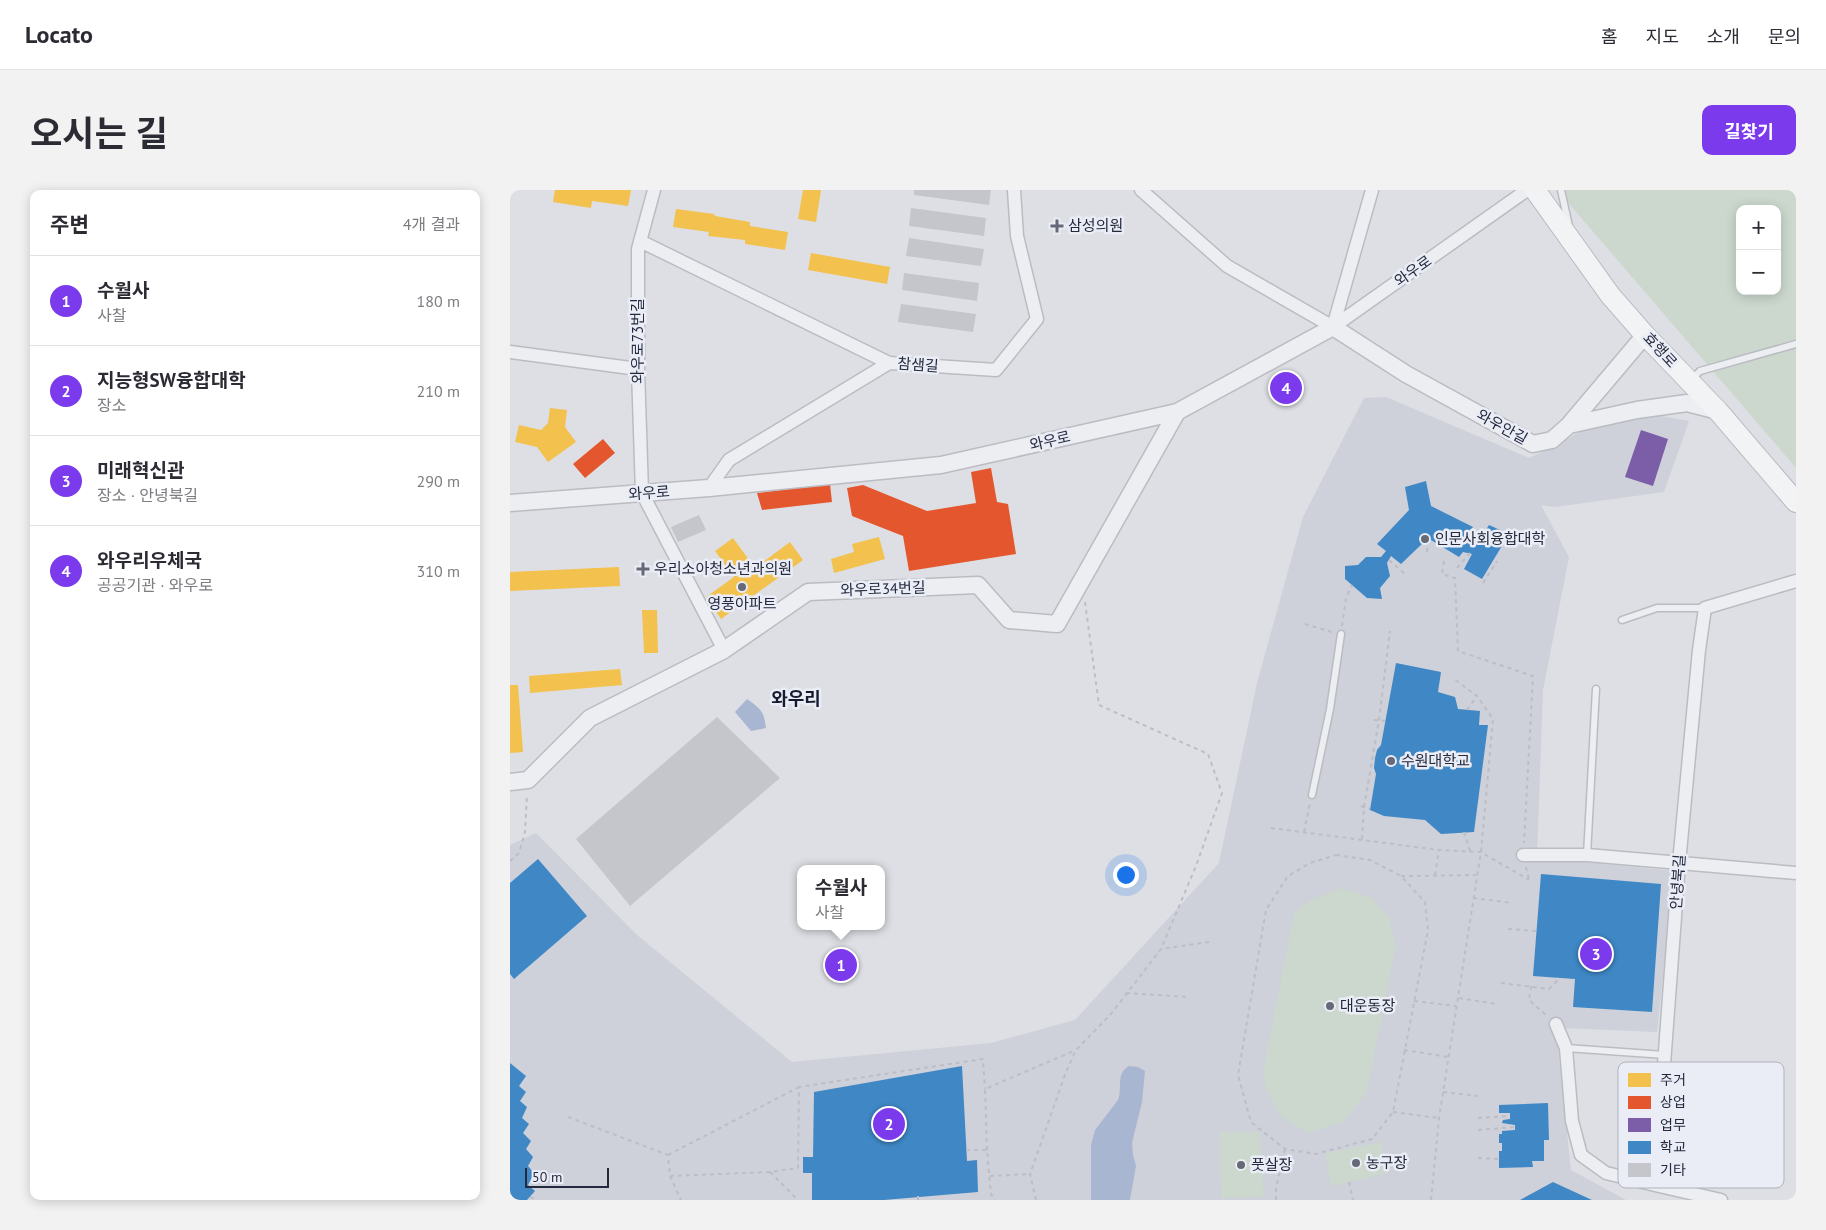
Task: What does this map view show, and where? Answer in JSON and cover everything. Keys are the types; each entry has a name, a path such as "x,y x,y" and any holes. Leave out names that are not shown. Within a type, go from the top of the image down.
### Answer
{"main road":[{"name":"효행로","path":"1535,190 1610,295 1792,493"}],"street":[{"name":"와우로73번길","path":"642,493 638,369 638,249 654,190"},
{"name":"참샘길","path":"640,241 889,363 996,370 1037,319 1017,236 1014,190"},
{"name":"와우안길","path":"1141,190 1227,266 1333,327 1406,374 1533,444 1552,440 1569,425 1645,334"},
{"path":"1333,327 1372,190"},
{"name":"와우로","path":"510,503 709,488 942,465 1177,412 1333,327 1527,190"},
{"path":"510,352 638,369"},
{"path":"709,488 729,460 889,363"},
{"path":"1569,425 1636,410 1687,404 1718,411"},
{"name":"와우로34번길","path":"528,780 590,718 724,650 808,592 978,585 1009,620 1057,624 1177,412"},
{"path":"642,493 724,650"},
{"path":"1705,608 1796,581"},
{"name":"안녕북길","path":"1665,1062 1679,863 1699,650 1705,608"},
{"path":"510,782 528,780"},
{"path":"1523,855 1587,855 1796,873"},
{"path":"1556,1024 1566,1048 1572,1121 1581,1155 1606,1174 1618,1177"},
{"path":"1669,1188 1721,1200"}],"lane":[{"path":"1561,190 1572,242"},
{"path":"1690,381 1700,371 1796,344"},
{"path":"1622,620 1657,608 1705,608"},
{"path":"1312,795 1330,708 1342,634"},
{"path":"1587,855 1596,688"},
{"path":"1566,1048 1665,1055"}],"path":[{"path":"1427,552 1428,542"},
{"path":"1457,568 1470,553"},
{"path":"1389,560 1406,575"},
{"path":"1271,828 1439,850 1481,852 1529,880 1523,855 1533,676 1458,651 1455,578 1442,574 1444,561"},
{"path":"1483,583 1497,561"},
{"path":"1036,1200 1030,1174 1066,1072 1076,1050 1111,1014 1160,949 1196,866 1222,793 1208,754 1099,705 1082,580"},
{"path":"1305,624 1342,634 1346,598 1352,585"},
{"path":"1362,840 1362,807 1379,720 1390,631"},
{"path":"1431,1200 1439,1118 1481,852 1494,719 1477,696 1453,678"},
{"path":"1467,710 1477,696"},
{"path":"1374,720 1385,721"},
{"path":"510,861 519,853 525,832 528,780"},
{"path":"1304,832 1312,795"},
{"path":"1362,807 1370,809"},
{"path":"1464,832 1470,851"},
{"path":"1435,876 1439,850"},
{"path":"1336,855 1370,860 1401,876 1425,902 1428,930 1414,1001 1393,1112 1372,1139 1316,1154 1285,1149 1252,1122 1238,1074 1266,910 1288,876 1310,863 1336,855"},
{"path":"1401,876 1477,875"},
{"path":"1473,898 1512,903"},
{"path":"1508,929 1537,931"},
{"path":"1160,949 1209,942"},
{"path":"1501,983 1549,989 1560,978"},
{"path":"1531,986 1529,1000 1556,1024"},
{"path":"1126,993 1188,997"},
{"path":"1459,998 1496,1004"},
{"path":"1414,1001 1456,1006"},
{"path":"985,1089 1076,1050"},
{"path":"1404,1050 1449,1057"},
{"path":"568,1116 668,1155 799,1087 982,1059 991,1194 995,1200"},
{"path":"670,1176 770,1172 798,1168 799,1087"},
{"path":"1443,1092 1478,1096"},
{"path":"1393,1112 1439,1118"},
{"path":"1478,1118 1510,1116"},
{"path":"1478,1130 1515,1127"},
{"path":"1276,1200 1276,1188 1285,1149"},
{"path":"966,1150 988,1150"},
{"path":"668,1155 670,1176 681,1200"},
{"path":"1478,1158 1499,1159"},
{"path":"770,1172 798,1200"},
{"path":"990,1176 1030,1174"},
{"path":"1349,1182 1353,1200"},
{"path":"530,1197 537,1200"}],"shaded area":[{"path":"1558,190 1796,190 1796,468 1559,192"},
{"name":"수원대학교","path":"1386,397 1529,458 1592,425 1656,415 1689,421 1664,492 1555,507 1541,505 1569,557 1543,690 1537,857 1674,871 1657,1032 1562,1028 1558,1048 1571,1170 1626,1200 510,1200 510,845 536,833 637,935 792,1062 991,1043 1075,1020 1219,863 1257,683 1303,517 1364,398"},
{"name":"대운동장","path":"1342,888 1372,898 1389,918 1396,945 1367,1092 1343,1122 1308,1133 1279,1115 1265,1088 1264,1066 1294,913 1309,901"},
{"name":"풋살장","path":"1220,1132 1260,1132 1264,1197 1221,1198"},
{"name":"농구장","path":"1381,1142 1388,1173 1331,1186 1325,1153"}],"water":[{"path":"747,699 761,711 766,728 751,731 735,712"},
{"path":"1129,1066 1138,1067 1145,1071 1142,1102 1132,1143 1136,1166 1130,1200 1091,1200 1091,1145 1095,1130 1118,1100 1122,1073"}],"building: 주거":[{"path":"555,190 631,190 628,206 592,201 591,208 553,202"},
{"path":"803,190 821,190 816,222 798,219"},
{"path":"676,209 714,214 715,216 750,222 750,226 788,232 785,250 745,244 745,240 708,236 709,232 673,227"},
{"path":"811,253 890,267 887,284 808,270"},
{"path":"550,408 567,410 565,427 576,442 548,462 537,447 515,442 519,425 541,430 548,423"},
{"path":"879,537 885,559 834,573 831,559 854,552 852,544"},
{"name":"영풍아파트","path":"733,538 755,568 790,542 803,560 721,619 706,597 734,577 715,551"},
{"path":"619,567 620,586 510,591 510,572"},
{"path":"642,610 657,610 658,653 644,653"},
{"path":"620,669 622,685 530,693 529,676"},
{"path":"510,685 518,685 523,752 510,753"}],"building: 상업":[{"path":"603,439 615,453 585,478 573,464"},
{"path":"991,468 997,502 1008,504 1016,554 909,571 903,536 852,516 847,488 863,485 927,511 976,503 971,472"},
{"path":"830,484 832,502 762,510 757,493"}],"building: 업무":[{"path":"1641,430 1668,439 1653,486 1625,477"}],"building: 학교":[{"name":"인문사회융합대학","path":"1426,481 1431,506 1473,527 1466,537 1477,544 1489,525 1509,534 1482,579 1464,569 1472,554 1463,552 1459,557 1431,540 1425,541 1401,564 1391,556 1387,563 1390,576 1380,588 1382,599 1367,598 1345,579 1345,566 1358,565 1366,557 1381,557 1386,551 1377,544 1409,510 1405,487"},
{"path":"1396,663 1441,672 1438,692 1455,697 1458,709 1480,711 1479,725 1488,725 1474,832 1441,834 1425,820 1384,816 1370,810 1376,774 1374,768 1375,758 1377,750 1381,745"},
{"path":"538,859 587,916 514,979 510,974 510,883"},
{"path":"1541,874 1661,884 1652,1012 1573,1007 1575,979 1533,976"},
{"path":"510,1063 526,1076 519,1086 526,1092 520,1101 527,1107 522,1118 529,1124 523,1133 531,1141 526,1149 533,1157 528,1166 534,1173 528,1185 535,1191 527,1200 510,1200"},
{"path":"962,1066 967,1161 977,1160 978,1192 884,1200 812,1200 812,1173 803,1173 803,1157 813,1157 814,1092"},
{"path":"1548,1103 1549,1140 1544,1140 1544,1161 1532,1161 1533,1167 1499,1168 1499,1151 1502,1151 1502,1143 1499,1143 1499,1134 1502,1134 1502,1131 1515,1130 1515,1125 1502,1123 1503,1120 1510,1119 1510,1113 1499,1113 1499,1105"},
{"path":"1553,1182 1592,1200 1520,1200"}],"building: 기타":[{"path":"914,190 991,190 989,205 914,195"},
{"path":"911,208 986,218 984,236 909,226"},
{"path":"909,238 984,249 981,266 906,256"},
{"path":"904,273 979,283 977,301 902,290"},
{"path":"901,304 976,314 973,332 898,322"},
{"path":"699,515 706,530 678,542 671,527"},
{"path":"717,717 780,778 630,906 576,839"}],"place":[{"name":"삼성의원","path":"1057,226"},
{"name":"와우리우체국","path":"1286,388"},
{"name":"인문사회융합대학","path":"1425,539"},
{"name":"우리소아청소년과의원","path":"643,569"},
{"name":"영풍아파트","path":"742,587"},
{"name":"수원대학교","path":"1391,761"},
{"name":"미래혁신관","path":"1596,954"},
{"name":"수월사","path":"841,965"},
{"name":"대운동장","path":"1330,1006"},
{"name":"지능형SW융합대학","path":"889,1124"},
{"name":"농구장","path":"1356,1163"},
{"name":"풋살장","path":"1241,1165"}],"district":[{"name":"와우리","path":"796,699"}]}
